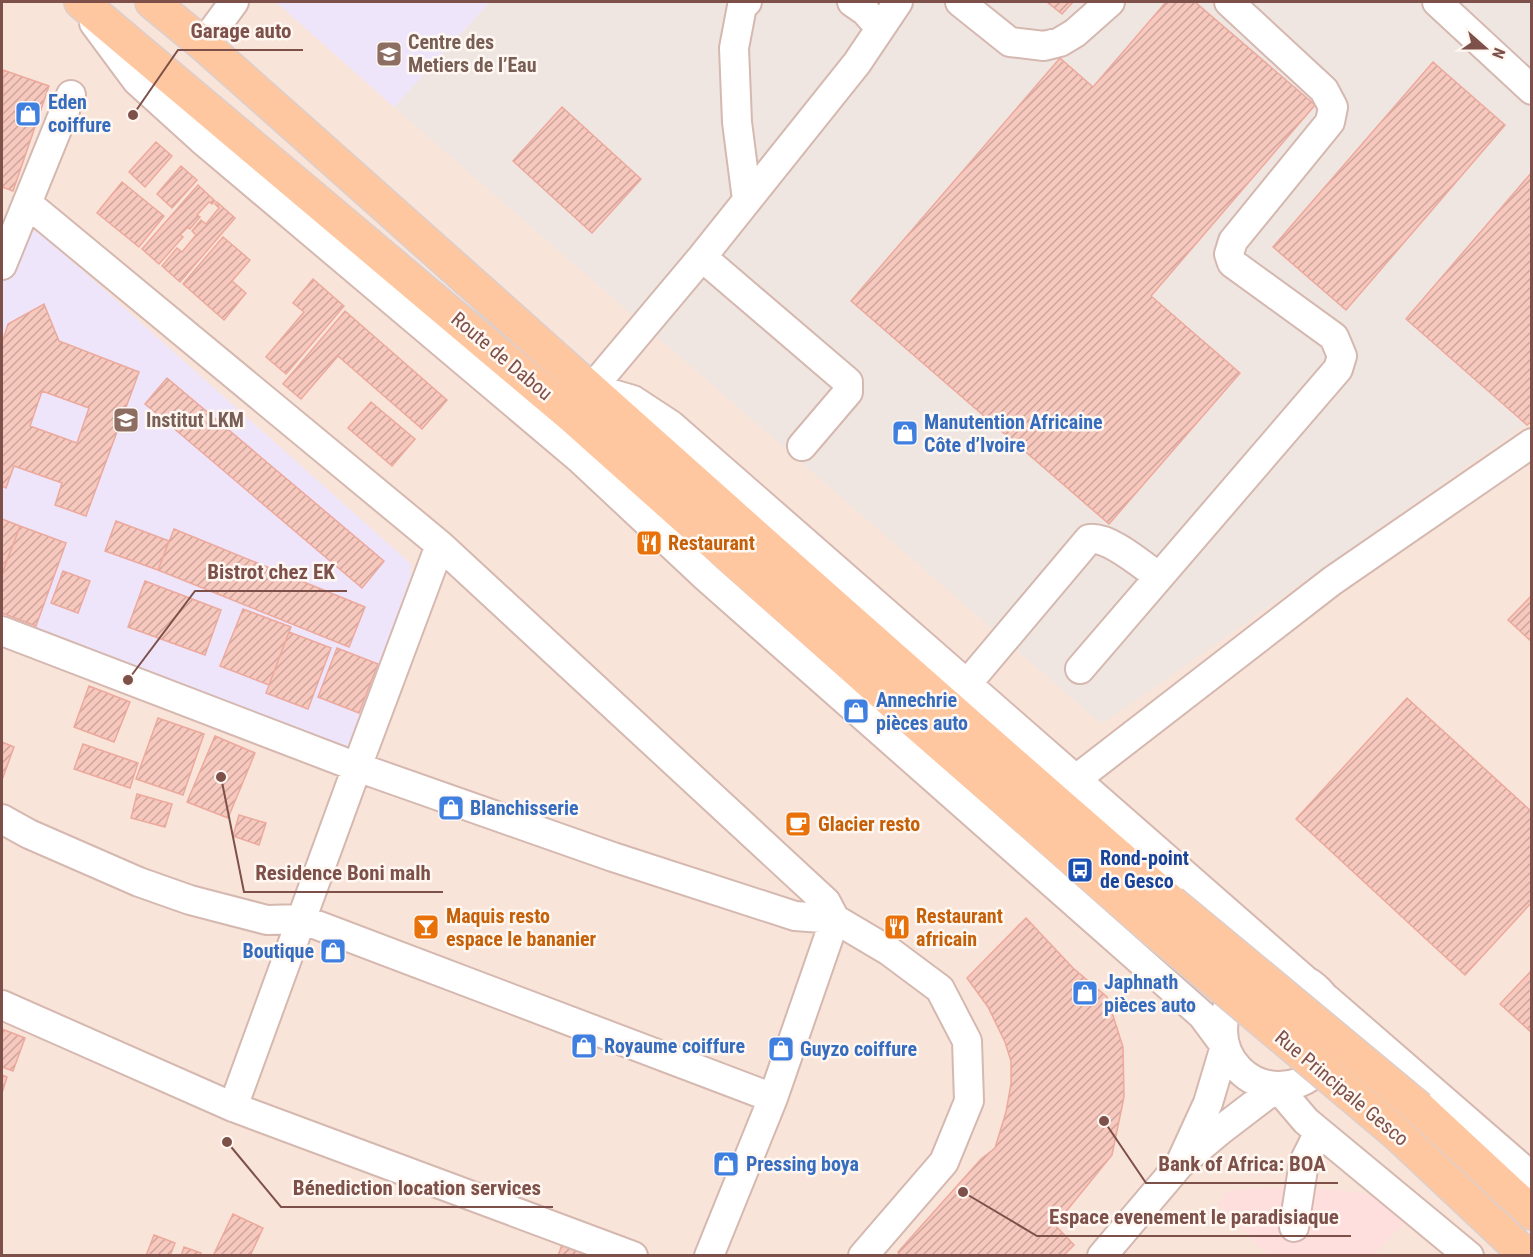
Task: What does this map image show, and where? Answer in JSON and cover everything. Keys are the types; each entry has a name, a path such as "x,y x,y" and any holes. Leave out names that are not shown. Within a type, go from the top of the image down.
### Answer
{"main road":[{"name":"Route de Dabou","path":"79,2 924,709"},
{"name":"Route de Dabou","path":"152,2 203,44 591,388 924,709"},
{"path":"924,709 1161,915"},
{"name":"Rue Principale Gesco","path":"1161,915 1419,1108 1532,1214"},
{"name":"Rue Principale Gesco","path":"1161,915 1527,1256"}],"street":[{"path":"79,2 137,81 201,140 580,459 707,578 1202,1015 1225,1046 1232,1062 1245,1075 1260,1084 1277,1087 1295,1085 1311,1077 1324,1065 1332,1050 1336,1032 1334,1015 1327,999"},
{"path":"203,44 234,2"},
{"path":"852,2 866,11 880,28"},
{"path":"898,2 857,63 702,257 591,388 633,400 671,426 1304,979 1317,987 1327,999 1532,1177"},
{"path":"960,2 1010,42 1044,46 1060,42 1075,33 1110,2"},
{"path":"1080,669 1338,369 1342,356 1334,337 1232,263 1229,254 1233,241 1330,122 1333,107 1324,90 1228,2"},
{"path":"1437,2 1532,90"},
{"path":"743,3 734,48 737,122 747,200"},
{"path":"2,265 71,95"},
{"path":"27,203 440,546 826,902 835,919 772,1098 709,1256"},
{"path":"702,257 848,382 848,392 802,446"},
{"path":"1075,780 1332,581 1532,443"},
{"path":"966,685 1089,539 1098,538 1108,543 1159,577"},
{"path":"233,1107 440,546"},
{"path":"2,631 357,767 613,856 795,916 835,919 889,951 940,989 967,1041 969,1101 944,1162 863,1256"},
{"path":"2,819 28,834 99,865 189,900 267,920 301,919 772,1098"},
{"path":"1180,1164 1208,1103 1225,1046 1223,1028 1227,1010 1236,993 1250,981 1268,974 1287,974 1304,979"},
{"path":"2,1005 233,1107 633,1256"},
{"path":"1277,1087 1306,1121 1469,1256"},
{"path":"1102,1256 1180,1164 1277,1087"},
{"path":"1294,1227 1304,1162 1319,1132"}],"shaded area":[{"path":"2,2 1531,2 1531,1255 2,1255"},
{"name":"Centre des Metiers de l’Eau","path":"276,2 490,2 394,107"},
{"path":"490,2 1531,2 1531,421 1104,723 1093,717 394,107"},
{"name":"Institut LKM","path":"34,231 43,235 411,564 411,575 349,752 2,619 2,284 17,241 24,232"},
{"path":"1293,1186 1369,1194 1406,1221 1373,1255 1268,1255 1218,1204 1226,1191"}],"building":[{"path":"1047,2 1073,2 1062,14"},
{"path":"1166,2 1195,2 1315,105 1151,296 1240,373 1109,524 851,301 1060,58 1093,87"},
{"path":"1433,62 1505,125 1346,310 1273,247"},
{"path":"3,70 49,86 13,191 2,187"},
{"path":"562,107 641,179 592,233 513,161"},
{"path":"156,142 172,156 145,187 129,172"},
{"path":"181,166 197,180 172,208 157,194"},
{"path":"1532,172 1532,421 1527,425 1406,319"},
{"path":"122,182 164,216 139,247 97,213"},
{"path":"198,185 215,201 212,204 209,202 197,215 200,217 190,229 188,227 180,235 183,237 159,264 142,249"},
{"path":"217,202 235,218 180,282 162,266 177,248 182,252 196,235 192,231 201,220 206,224 219,208 215,204"},
{"path":"223,237 250,260 232,281 246,293 224,320 183,284"},
{"path":"313,279 344,306 286,374 266,357 304,312 293,303"},
{"path":"44,304 59,341 139,372 86,516 55,505 62,483 14,466 6,488 2,486 2,343 8,324","holes":["42,391 89,408 77,443 30,426"]},
{"path":"345,311 447,400 422,429 338,356 301,399 283,384"},
{"path":"167,378 384,561 362,588 145,404"},
{"path":"371,402 415,439 392,466 348,428"},
{"path":"2,519 20,526 2,574"},
{"path":"116,521 169,541 158,570 105,551"},
{"path":"20,526 66,543 36,626 2,613 2,574"},
{"path":"174,529 365,607 349,647 158,570"},
{"path":"63,571 90,581 78,613 51,603"},
{"path":"145,581 221,610 205,655 128,627"},
{"path":"1532,595 1532,642 1508,620"},
{"path":"243,609 291,627 269,685 220,666"},
{"path":"289,632 331,648 308,709 266,693"},
{"path":"337,648 378,664 359,713 318,697"},
{"path":"89,686 130,702 114,742 74,727"},
{"path":"1407,698 1532,812 1532,902 1465,975 1296,819"},
{"path":"158,718 204,734 183,795 136,779"},
{"path":"215,736 255,753 228,818 187,802"},
{"path":"2,742 14,747 2,780"},
{"path":"83,744 138,763 130,788 74,769"},
{"path":"137,794 172,804 165,827 131,818"},
{"path":"239,815 266,823 259,845 233,836"},
{"path":"1026,918 1073,968 1107,997 1123,1047 1124,1097 1112,1155 1055,1225 1074,1245 1063,1256 901,1256 898,1252 981,1159 995,1148 1006,1112 1011,1084 1011,1061 1005,1042 988,1007 967,978"},
{"path":"1532,970 1532,1033 1500,1004"},
{"path":"2,1029 25,1038 13,1071 2,1067"},
{"path":"2,1075 7,1077 2,1093"},
{"path":"233,1214 263,1228 250,1256 213,1256"},
{"path":"154,1235 175,1243 170,1256 146,1256"},
{"path":"565,1236 611,1256 558,1256"},
{"path":"184,1247 201,1253 200,1256 181,1256"}],"place":[{"name":"Centre des Metiers de l’Eau","path":"389,54"},
{"name":"Eden coiffure","path":"28,114"},
{"name":"Garage auto","path":"133,115"},
{"name":"Institut LKM","path":"126,420"},
{"name":"Manutention Africaine Côte d’Ivoire","path":"905,433"},
{"name":"Restaurant","path":"649,543"},
{"name":"Bistrot chez EK","path":"128,680"},
{"name":"Annechrie pièces auto","path":"856,711"},
{"name":"Residence Boni malh","path":"221,777"},
{"name":"Blanchisserie","path":"451,808"},
{"name":"Glacier resto","path":"798,824"},
{"name":"Rond-point de Gesco","path":"1080,870"},
{"name":"Maquis resto espace le bananier","path":"426,927"},
{"name":"Restaurant africain","path":"897,927"},
{"name":"Boutique","path":"333,951"},
{"name":"Japhnath pièces auto","path":"1085,993"},
{"name":"Royaume coiffure","path":"584,1046"},
{"name":"Guyzo coiffure","path":"781,1049"},
{"name":"Bank of Africa: BOA","path":"1104,1121"},
{"name":"Bénediction location services","path":"227,1142"},
{"name":"Pressing boya","path":"726,1164"},
{"name":"Espace evenement le paradisiaque","path":"963,1192"}]}
